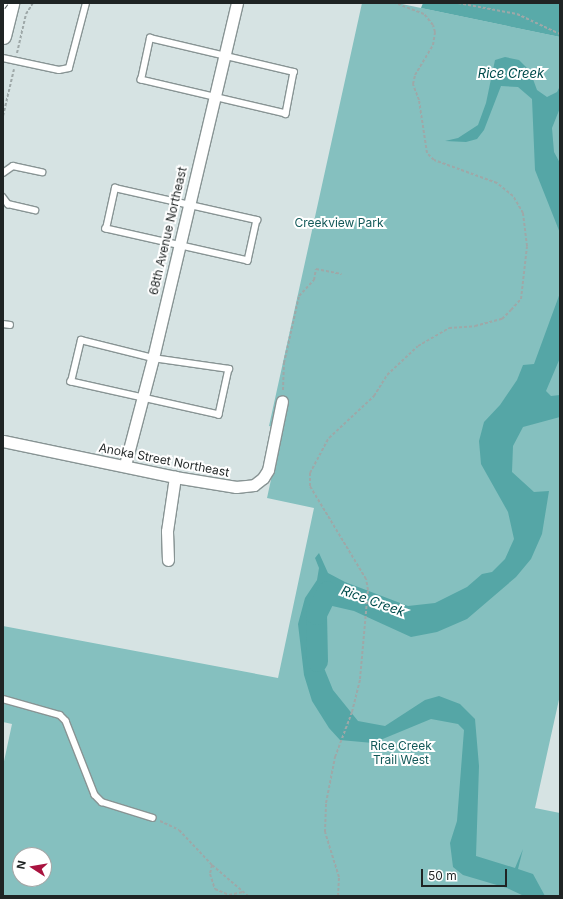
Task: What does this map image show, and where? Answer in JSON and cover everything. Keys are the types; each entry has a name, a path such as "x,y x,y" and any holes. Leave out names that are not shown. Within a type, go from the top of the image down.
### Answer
{"street":[{"path":"3,36 10,3"},
{"name":"68th Avenue Northeast","path":"125,465 153,358 222,55 237,3"},
{"name":"Anoka Street Northeast","path":"3,441 125,465 175,478 236,487 254,485 263,478 268,470 282,402"},
{"path":"168,560 167,531 175,478"}],"lane":[{"path":"3,58 59,70 69,68 86,3"},
{"path":"150,38 222,55 294,72 286,114 141,80 150,38"},
{"path":"3,173 13,166 42,172"},
{"path":"115,188 187,206 257,220 248,261 106,229 115,188"},
{"path":"3,197 8,204 35,210"},
{"path":"3,324 10,325"},
{"path":"81,340 153,358 228,369 219,415 143,398 72,382 81,340"},
{"path":"3,699 60,715 66,721 95,795 102,802 153,818"}],"path":[{"path":"17,52 26,14 33,3"},
{"path":"338,896 339,877 325,832 330,779 352,712 360,679 368,590 366,578 310,486 312,468 329,438 374,396 387,375 418,346 449,328 475,326 502,319 511,310 520,299 527,246 523,213 513,196 497,183 434,160 427,153 419,100 413,84 415,75 433,45 435,32 424,14 395,3"},
{"path":"458,3 517,14 560,34"},
{"path":"3,116 14,69"},
{"path":"282,402 284,362 299,296 314,280 316,269 342,274"},
{"path":"153,818 179,830 212,865 248,896"},
{"path":"212,865 210,874 215,889 229,895 244,892"}],"green space":[{"name":"Rice Creek Trail West","path":"362,3 397,3 560,37 560,695 535,808 560,813 560,896 3,896 3,766 12,724 3,722 3,626 278,678 314,508 267,498 282,429 269,426"}],"shaded area":[{"path":"423,3 560,3 560,37 421,8"}],"water":[{"name":"Rice Creek","path":"505,57 519,60 530,71 537,90 547,97 557,92 560,86 560,108 552,128 554,152 560,163 560,233 535,170 532,99 518,87 501,86 484,130 477,139 466,142 445,141 458,138 478,125 486,103 495,60"},
{"name":"Rice Creek","path":"560,293 560,358 546,391 551,396 560,395 560,417 523,427 513,446 512,472 534,492 549,491 542,534 531,559 516,577 467,619 437,632 411,637 354,611 328,605 316,614 315,635 322,663 333,690 358,721 385,726 425,700 439,696 460,704 475,719 479,766 476,856 515,868 523,849 518,869 533,874 545,896 524,896 507,888 463,875 453,867 450,843 457,821 464,730 458,724 431,719 373,743 340,740 329,728 312,701 304,675 298,624 305,598 317,580 319,568 315,558 319,553 328,573 345,582 408,606 435,603 467,587 482,574 492,572 505,559 514,539 508,512 481,464 479,441 484,422 500,405 517,380 523,365 534,364"}],"waterway":[{"name":"Rice Creek","path":"317,661 316,614 327,591"}],"railway":[{"path":"3,7 6,3"}],"park label":[{"name":"Creekview Park","path":"339,223"}]}
